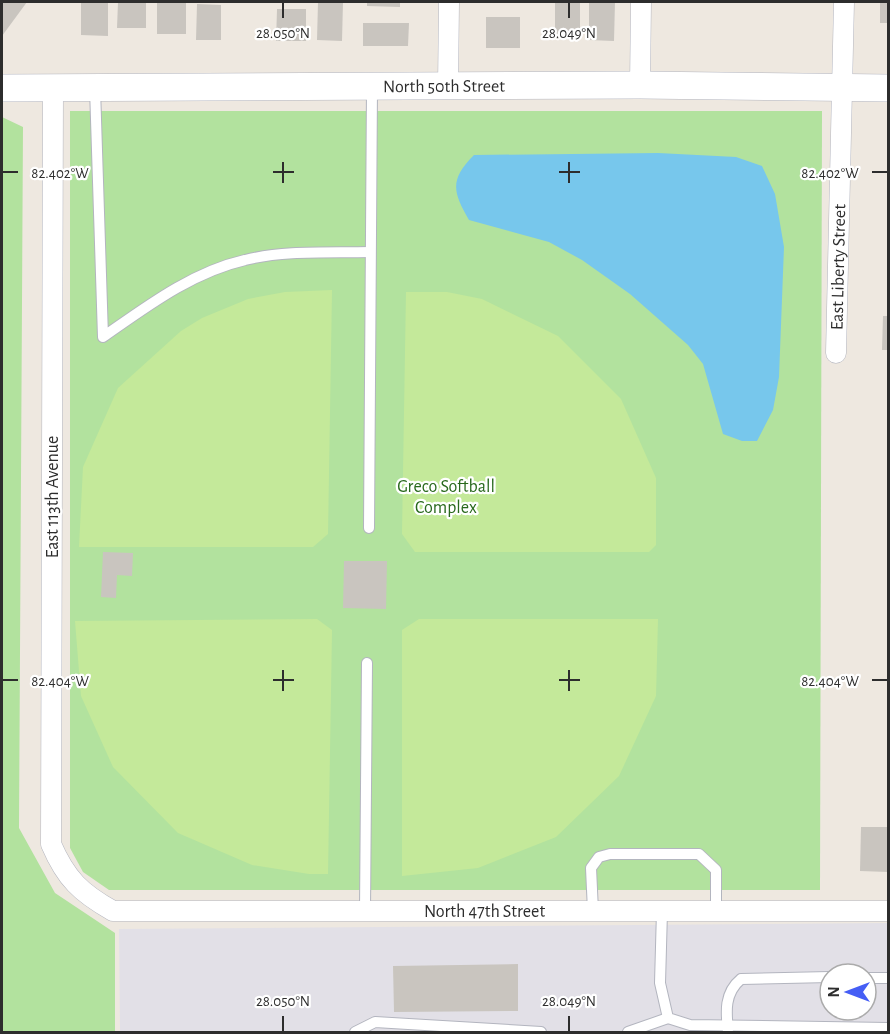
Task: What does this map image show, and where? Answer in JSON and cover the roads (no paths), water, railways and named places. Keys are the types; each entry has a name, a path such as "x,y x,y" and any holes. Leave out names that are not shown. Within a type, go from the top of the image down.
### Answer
{"street":[{"path":"448,2 448,87"},
{"path":"640,85 641,2"},
{"name":"East Liberty Street","path":"836,353 844,2"},
{"name":"North 50th Street","path":"2,88 640,85 888,88"},
{"name":"East 113th Avenue","path":"53,87 51,844 61,868 85,896"},
{"name":"North 47th Street","path":"85,896 113,911 888,911"}],"lane":[{"path":"369,528 372,85"},
{"path":"95,88 103,337 162,297 210,272 236,263 308,253 370,252"},
{"path":"365,911 367,663"},
{"path":"593,911 591,868 599,857 610,854 699,854 716,870 716,911"},
{"path":"662,911 660,983 668,1018"},
{"path":"728,1029 727,998 732,987 741,979 818,978"},
{"path":"628,1032 668,1018 690,1025 728,1029 888,1028"},
{"path":"355,1032 375,1022 541,1032"}],"water":[{"path":"658,153 736,157 762,166 775,194 784,247 779,377 773,410 757,441 742,441 723,434 703,364 688,345 630,294 582,260 549,242 469,220 457,194 456,186 460,172 474,155"}],"park label":[{"name":"Greco Softball Complex","path":"446,496"}]}
